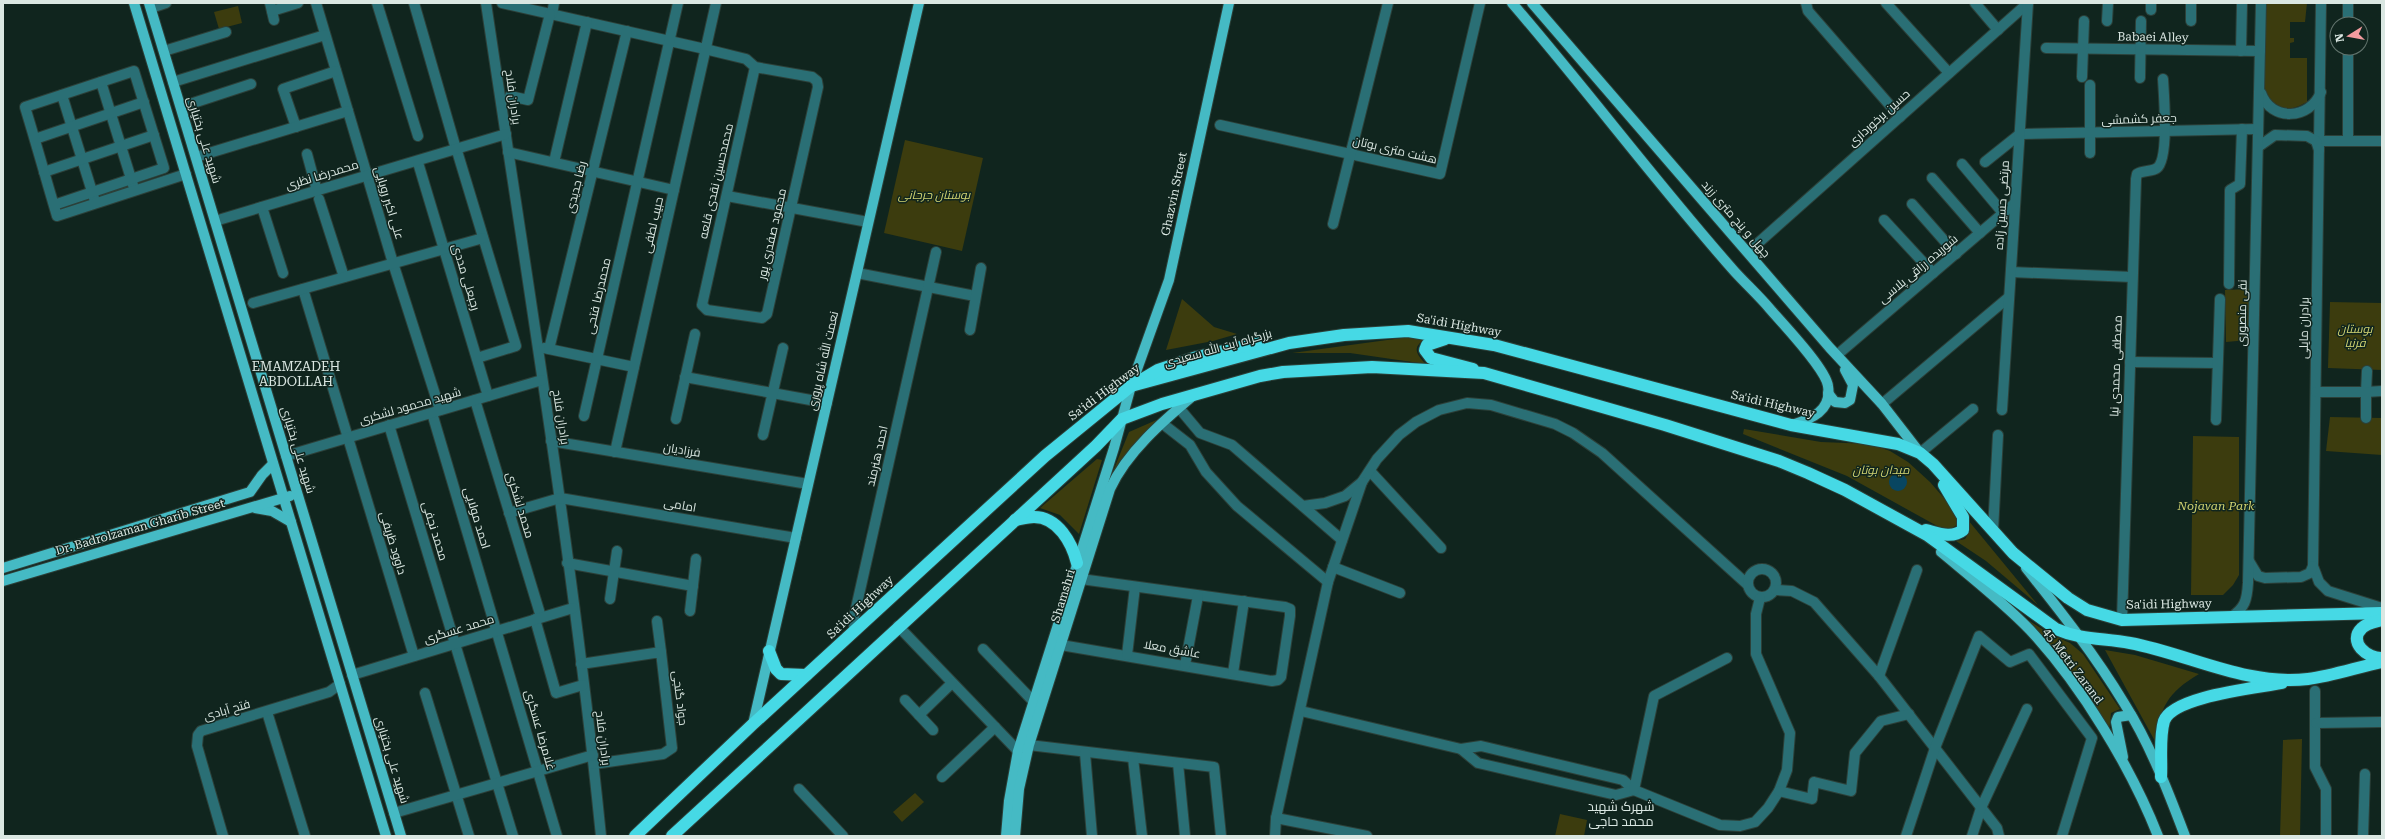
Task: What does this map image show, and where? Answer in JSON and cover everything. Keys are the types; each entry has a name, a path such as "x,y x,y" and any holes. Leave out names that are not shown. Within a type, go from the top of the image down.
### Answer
{"highway":[{"name":"Sa'idi Highway","path":"1290,343 1344,335 1408,331 1452,338 1494,345 1791,425 1878,439 1898,444 1920,453 1933,464 2014,553 2078,605 2122,620 2382,613"},
{"path":"1452,338 1432,341 1427,344 1425,350 1426,355 1431,358 1457,364 1665,425 1779,461 1845,490 1941,544 2056,629 2082,639 2129,643 2246,675 2308,679"},
{"name":"بزرگراه آیت الله سعیدی","path":"1131,386 1290,343"},
{"path":"672,836 898,626 1015,520 1122,419 1147,409 1260,376 1298,371 1372,367 1484,373"},
{"name":"Sa'idi Highway","path":"635,836 753,724 1045,456 1131,386"},
{"path":"1911,526 1949,535 1958,534 1963,530 1963,517 1933,464"},
{"path":"1015,520 1035,517 1054,525 1064,534 1072,546 1077,563"},
{"path":"2382,620 2363,627 2358,632 2358,639 2364,652 2370,657 2382,658"},
{"path":"769,651 776,669 780,674 806,675"},
{"path":"2161,777 2163,730 2165,720 2174,710 2200,700 2308,679 2382,662"}],"main road":[{"path":"134,3 386,836"},
{"name":"نعمت الله شاه پروری","path":"753,724 919,3"},
{"name":"Ghazvin Street","path":"1122,419 1131,386 1169,280 1229,3"},
{"path":"1512,3 1736,272 1786,326 1826,378 1828,393 1825,405 1820,413 1811,419 1791,425"},
{"name":"چهل و پنج متری زرند","path":"1532,3 1830,348 1882,404 1920,453"},
{"name":"شهید علی بختیاری","path":"150,5 401,836"},
{"path":"1828,393 1835,402 1845,403 1850,400 1853,390 1850,377 1830,348"},
{"name":"Shamshri","path":"1006,836 1009,801 1037,703 1056,644 1081,579 1103,509 1116,476 1137,449 1179,408 1196,394"},
{"name":"Shamshri","path":"1056,644 1077,563 1122,419"},
{"name":"Dr. Badrolzaman Gharib Street","path":"3,568 250,492 262,475 273,464"},
{"name":"Dr. Badrolzaman Gharib Street","path":"3,581 253,508 297,493"},
{"path":"253,508 272,511 291,522"},
{"name":"45 Metri Zarand","path":"1911,526 2029,629 2066,676 2097,720 2126,767 2148,811 2158,836"},
{"name":"45 Metri Zarand","path":"2014,553 2082,639 2131,715 2161,777 2185,836"},
{"path":"340,684 352,675"},
{"path":"2126,767 2116,722 2118,717 2131,715"},
{"name":"Shamshri","path":"1015,836 1023,749"}],"street":[{"path":"150,5 166,3"},
{"path":"272,11 298,3"},
{"name":"علی اکبر رویایی","path":"316,3 436,412"},
{"path":"377,3 418,136"},
{"path":"414,3 516,346 477,358"},
{"name":"برادران فلاح","path":"486,3 560,498 593,760 601,836"},
{"path":"510,96 528,100 554,3"},
{"name":"محمدرضا فتحی","path":"584,416 678,3"},
{"name":"حبیب لطفی","path":"615,452 716,3"},
{"path":"1333,224 1388,3"},
{"name":"هشت متری بوتان","path":"1220,125 1440,174 1480,3"},
{"path":"1806,3 1808,11 1900,117"},
{"path":"1886,3 1949,73"},
{"path":"1975,3 1998,30"},
{"name":"حسین برخورداری","path":"1748,252 2028,3"},
{"name":"مرتضی حسین زاده","path":"2002,410 2028,3"},
{"path":"2107,20 2108,3"},
{"path":"2191,3 2191,21"},
{"path":"2241,51 2242,3"},
{"name":"نقی منصوری","path":"2231,617 2241,610 2245,604 2249,561 2261,3"},
{"name":"برادران مایلی","path":"2321,3 2321,92 2313,566 2319,582 2328,591 2382,608"},
{"path":"2348,3 2348,16"},
{"path":"507,4 746,59 754,67"},
{"path":"2082,77 2084,21"},
{"path":"2140,78 2141,21"},
{"path":"554,162 587,22"},
{"name":"رضا جدیدی","path":"550,349 627,31"},
{"path":"164,51 226,32"},
{"path":"173,82 326,35"},
{"name":"Babaei Alley","path":"2046,48 2260,51"},
{"path":"2348,56 2348,140"},
{"name":"محمود صفدری پور","path":"702,301 702,305 707,310 760,317 766,316 818,87 817,81 812,77 754,67"},
{"name":"محمدحسین نقدی قلعه","path":"702,301 727,196 754,67"},
{"path":"54,204 164,168 134,71 25,107 57,216 186,174"},
{"path":"296,127 283,89 336,71"},
{"path":"2163,79 2165,131"},
{"path":"101,82 135,191"},
{"path":"181,107 251,84"},
{"path":"2090,85 2090,153"},
{"path":"2259,89 2265,104 2275,111 2286,115 2315,104 2321,92"},
{"path":"62,95 95,203"},
{"path":"34,139 144,102"},
{"path":"196,157 348,111"},
{"path":"2229,284 2230,190 2240,184 2242,129"},
{"name":"جعفر کشمشی","path":"2020,134 2258,129"},
{"name":"مصطفی محمدی نیا","path":"2122,620 2136,179 2137,174 2141,171 2155,169 2161,164 2165,131"},
{"name":"محمدرضا نظری","path":"215,221 262,207 318,195 367,176 506,134"},
{"path":"1985,162 2020,134"},
{"path":"44,172 154,135"},
{"path":"2258,147 2275,135 2307,136 2316,141 2320,154"},
{"path":"2320,141 2382,141"},
{"path":"508,152 674,190"},
{"path":"307,154 318,195 344,277"},
{"path":"1962,164 2003,214"},
{"name":"رجبعلی مددی","path":"419,166 488,396"},
{"path":"1932,178 1980,233"},
{"path":"727,196 868,222"},
{"name":"شوریده رزاقی پلاسی","path":"1837,355 2015,203"},
{"path":"1912,204 1956,254"},
{"path":"262,207 283,273"},
{"path":"1884,220 1933,273"},
{"path":"253,303 483,238"},
{"name":"احمد هنرمند","path":"854,632 854,617 936,252"},
{"path":"970,330 981,268"},
{"path":"2011,272 2132,277"},
{"path":"856,273 975,296"},
{"name":"داوود ظریفی","path":"302,289 414,656"},
{"path":"1882,404 2009,297"},
{"path":"2216,420 2220,300"},
{"path":"676,419 695,334"},
{"path":"538,347 634,367"},
{"path":"763,435 783,348"},
{"path":"2130,362 2217,363"},
{"path":"2366,418 2367,371"},
{"path":"685,377 827,403"},
{"name":"شهید محمود لشکری","path":"286,456 542,380"},
{"path":"2316,392 2382,391"},
{"name":"محمد لشکری","path":"475,400 509,513 538,618 556,693 583,685"},
{"path":"1303,506 1325,503 1345,496 1362,482 1377,459 1399,435 1416,422 1439,410 1467,403 1491,405 1555,424 1573,433 1602,453 1748,585 1752,593 1760,598 1769,596 1776,590 1777,584 1774,575 1771,572 1762,569 1750,576 1748,585"},
{"path":"1179,408 1200,433 1232,445 1342,540"},
{"path":"1920,453 1974,409"},
{"name":"احمد مولایی","path":"436,412 497,631"},
{"path":"1163,424 1190,444 1206,472 1237,506 1328,582"},
{"name":"محمد نجفی","path":"389,425 513,836"},
{"path":"1993,531 1998,435"},
{"name":"فرزادیان","path":"552,441 808,484"},
{"path":"1370,471 1441,548"},
{"path":"1276,836 1276,818 1328,582 1362,482"},
{"path":"509,513 560,498"},
{"name":"امامی","path":"560,498 796,538"},
{"path":"610,599 617,551"},
{"path":"690,611 696,560"},
{"path":"2249,561 2258,576 2265,578 2301,577 2306,575 2313,566"},
{"path":"567,563 693,586"},
{"path":"1333,567 1400,593"},
{"path":"1879,676 1917,570"},
{"path":"1081,579 1244,601 1233,673"},
{"path":"1127,655 1135,587"},
{"path":"1776,590 1792,591 1814,602 1879,676 1997,828 2000,836"},
{"path":"1185,665 1198,596"},
{"path":"1301,710 1461,749 1481,746 1623,780 1634,790 1720,825 1740,826 1755,822 1768,808 1779,791 1787,770 1790,733 1756,654 1756,614 1760,598"},
{"name":"عاشق معلا","path":"1056,644 1278,680 1281,677 1290,609 1244,601"},
{"name":"محمد عسگری","path":"352,675 573,608"},
{"path":"581,664 661,652 657,621"},
{"path":"898,626 995,727 1023,749 1085,753 1214,767 1221,836"},
{"name":"غلامرضا عسگری","path":"497,631 557,836"},
{"path":"1906,836 1934,748 1979,636 2010,662 2029,654 2092,738 2062,836"},
{"path":"983,649 1037,703"},
{"name":"جواد گنجی","path":"593,760 663,754 672,748 661,652"},
{"path":"1634,790 1654,696 1727,658"},
{"path":"919,715 952,683"},
{"name":"فتح آبادی","path":"223,836 197,746 198,735 201,731 329,692 340,684"},
{"path":"2315,690 2315,767 2326,789 2326,836"},
{"path":"425,693 469,836"},
{"path":"905,700 933,730"},
{"path":"1972,836 1981,808 2027,709"},
{"path":"267,712 305,836"},
{"path":"1779,791 1812,799 1814,782 1851,791 1855,753 1880,721 1909,714"},
{"path":"2316,723 2382,722"},
{"path":"942,777 995,727"},
{"path":"1461,749 1478,763 1616,795 1634,790"},
{"path":"1085,753 1092,836"},
{"path":"1133,758 1142,836"},
{"path":"394,813 538,771 593,760"},
{"path":"1178,763 1185,836"},
{"path":"2363,836 2365,774"},
{"path":"799,789 843,836"},
{"path":"1276,818 1367,836"}],"green space":[{"path":"2263,3 2307,3 2305,22 2290,22 2290,38 2294,38 2294,42 2290,43 2290,58 2307,58 2307,102 2294,108 2289,109 2280,107 2265,97 2262,80"},
{"path":"238,6 242,23 219,29 214,12"},
{"name":"بوستان جرجانی","path":"905,140 983,158 962,251 884,233"},
{"path":"2250,289 2248,340 2226,342 2225,290"},
{"path":"1182,299 1214,327 1237,334 1213,341 1166,350"},
{"name":"بوستان فرنیا","path":"2330,302 2382,303 2382,370 2328,368"},
{"path":"1409,337 1425,339 1418,345 1417,351 1426,364 1350,353 1292,353"},
{"path":"2330,417 2382,418 2382,455 2326,451"},
{"path":"1161,418 1120,461 1109,481 1129,432"},
{"name":"میدان بوتان","path":"1744,429 1821,442 1871,444 1890,451 1908,462 1930,482 1956,512 1958,524 1951,529 1939,527 1847,476 1743,434"},
{"name":"Nojavan Park","path":"2193,436 2239,437 2239,575 2233,585 2223,595 2191,595"},
{"path":"1097,459 1102,460 1079,534 1060,515 1040,508"},
{"path":"1968,520 2038,605 1986,561 1956,541 1965,539 1970,531"},
{"path":"2025,618 2050,634 2070,643 2083,654 2120,709 2111,713 2109,733 2050,645"},
{"path":"2105,650 2135,655 2199,674 2179,688 2167,702 2160,720 2156,743"},
{"path":"2302,739 2300,836 2280,836 2283,740"},
{"path":"915,793 924,802 902,822 893,812"},
{"path":"1560,814 1587,820 1584,836 1555,836"}],"water":[{"path":"1898,473 1904,476 1907,482 1904,488 1898,491 1892,488 1889,482 1892,476"}],"district":[{"name":"EMAMZADEH ABDOLLAH","path":"296,374"},
{"name":"شهرک شهید محمد حاجی","path":"1621,814"}]}
